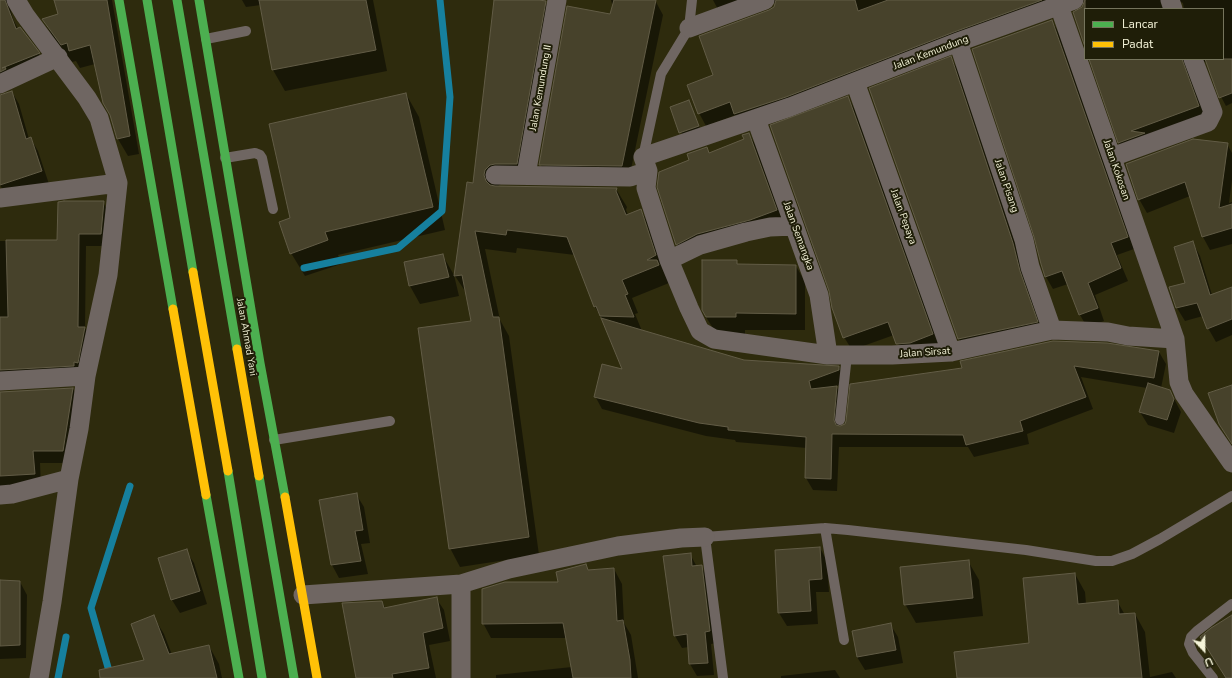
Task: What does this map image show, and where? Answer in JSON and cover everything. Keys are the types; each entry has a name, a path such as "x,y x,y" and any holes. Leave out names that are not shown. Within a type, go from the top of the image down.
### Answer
{"main road":[{"path":"119,0 239,678"},
{"path":"147,0 262,678"},
{"name":"Jalan Ahmad Yani","path":"178,0 294,678"},
{"path":"199,0 274,440 317,678"}],"street":[{"path":"16,0 25,15 88,98 100,118 118,183 108,275 86,376 79,429 68,479 52,602 39,678"},
{"name":"Jalan Kemundung II","path":"526,175 557,0"},
{"path":"689,28 765,0"},
{"name":"Jalan Kemundung","path":"495,175 630,177 646,164 756,119 1063,2"},
{"name":"Jalan Kokosan","path":"1063,2 1148,266 1175,339 1179,382 1184,394 1232,463"},
{"name":"Jalan Pisang","path":"958,42 1024,240 1030,267 1052,330"},
{"path":"0,84 58,57"},
{"path":"1112,157 1208,122 1213,112 1211,103 1193,60"},
{"name":"Jalan Pepaya","path":"855,82 951,352"},
{"name":"Jalan Semangka","path":"756,119 819,295 838,355"},
{"name":"Jalan Sirsat","path":"646,164 646,188 669,260 700,331 714,339 838,355 892,355 951,352 1052,330 1108,332 1128,336 1175,339"},
{"path":"0,198 118,183"},
{"path":"669,260 700,245 746,232 770,227 794,226"},
{"path":"0,381 86,376"},
{"path":"0,495 12,494 68,479"},
{"path":"303,595 461,584 509,569 618,546 680,538 705,537"},
{"path":"461,584 461,678"}],"lane":[{"path":"646,164 661,74 689,28 692,0"},
{"path":"206,39 246,31"},
{"path":"226,158 255,153 260,155 262,158 273,209"},
{"path":"838,355 840,420"},
{"path":"274,440 390,421"},
{"path":"723,678 705,537 825,528 1026,550 1096,561 1112,562 1132,554 1160,539 1232,496"},
{"path":"825,528 844,640"},
{"path":"1212,678 1193,653 1189,644 1191,637 1197,631 1232,604"}],"building":[{"path":"0,0 5,0 16,29 20,27 40,53 2,68 5,67 6,69 0,72"},
{"path":"54,0 107,0 130,136 117,139 110,115 103,103 90,45 69,51 67,43 61,45 42,19 58,14"},
{"path":"259,0 366,0 376,50 272,70"},
{"path":"494,0 546,1 517,164 490,165 485,170 484,175 486,181 490,185 495,186 617,188 616,191 626,215 641,209 656,255 647,260 657,260 659,265 622,280 628,294 625,295 634,317 600,316 596,306 594,307 567,237 507,230 506,235 475,231 493,317 499,317 529,537 449,549 418,328 471,321 462,275 454,276 467,182 473,183"},
{"path":"614,0 656,0 622,166 539,165 567,6 610,14"},
{"path":"776,0 855,0 858,11 888,0 1042,0 954,32 786,97 734,114 730,102 698,114 687,85 713,75 699,36 769,10 774,7"},
{"path":"1085,0 1084,44 1073,12 1082,7"},
{"path":"1052,20 1128,237 1111,243 1121,268 1088,283 1098,308 1079,315 1062,271 1045,277 1034,237 972,49"},
{"path":"951,56 1013,243 1020,271 1038,322 958,339 869,88"},
{"path":"1232,59 1232,93 1219,98 1205,60"},
{"path":"1089,60 1182,60 1199,106 1131,131 1145,133 1118,143"},
{"path":"12,91 26,139 31,137 42,171 0,185 0,95"},
{"path":"406,93 433,207 325,232 328,240 290,254 279,222 290,218 269,124"},
{"path":"848,96 933,334 910,343 896,344 888,322 843,338 832,308 829,291 770,125"},
{"path":"689,100 699,126 679,133 670,107"},
{"path":"749,133 777,210 750,220 697,234 676,245 657,187 659,172 689,160 687,154 707,147 709,153 744,139 742,135"},
{"path":"1193,139 1228,143 1219,208 1232,204 1232,228 1202,237 1185,182 1138,200 1126,164"},
{"path":"104,201 101,234 79,234 78,327 85,327 78,363 74,362 74,366 0,370 0,317 8,317 6,240 57,240 58,202"},
{"path":"1193,241 1210,295 1232,287 1232,319 1207,329 1197,303 1176,308 1169,287 1185,283 1174,247"},
{"path":"443,254 449,277 409,286 404,262"},
{"path":"702,260 737,260 737,264 796,265 796,314 736,313 736,317 706,317 702,310"},
{"path":"601,318 744,360 839,366 839,370 809,381 811,389 837,386 834,420 836,425 840,426 845,424 846,421 850,384 962,368 960,361 1053,341 1107,343 1159,351 1154,378 1074,366 1086,397 1020,421 1023,431 966,445 963,435 832,434 831,479 805,478 806,437 728,430 728,427 699,423 594,397 602,364 622,369"},
{"path":"1148,383 1170,390 1174,399 1167,420 1139,412"},
{"path":"1232,385 1232,444 1219,424 1208,393"},
{"path":"73,388 63,451 33,451 35,474 0,476 0,392"},
{"path":"357,493 363,530 355,531 361,561 331,565 319,500"},
{"path":"820,547 822,579 809,580 811,611 778,613 775,550"},
{"path":"187,549 200,591 171,600 158,558"},
{"path":"691,553 692,566 702,565 710,631 705,632 708,663 689,664 687,634 674,636 663,556"},
{"path":"969,560 973,598 904,605 900,567"},
{"path":"586,564 588,570 614,568 617,621 623,620 630,660 631,678 573,678 563,623 482,624 482,589 505,582 558,582 556,572"},
{"path":"1075,573 1078,604 1118,600 1119,614 1135,613 1142,678 957,678 954,652 1029,643 1023,578"},
{"path":"0,580 20,581 20,645 0,646"},
{"path":"437,597 443,628 423,633 429,668 392,674 393,678 356,678 342,603 382,601 384,608"},
{"path":"154,615 169,654 209,645 217,678 100,678 99,670 144,660 131,624"},
{"path":"1232,615 1232,678 1226,678 1200,637"},
{"path":"891,623 896,650 857,657 852,631"}],"waterway":[{"path":"304,268 398,248 442,211 450,97 440,0"},
{"path":"111,678 91,608 130,486"},
{"path":"58,678 66,637"}],"traffic: fast":[{"path":"119,0 173,309"},
{"path":"147,0 193,272"},
{"path":"177,0 237,349"},
{"path":"199,0 260,363 285,497"},
{"path":"228,471 262,678"},
{"path":"259,476 294,678"},
{"path":"206,495 239,678"}],"traffic: slow":[{"path":"193,272 228,471"},
{"path":"173,309 206,495"},
{"path":"237,349 259,476"},
{"path":"285,497 317,678"}]}
